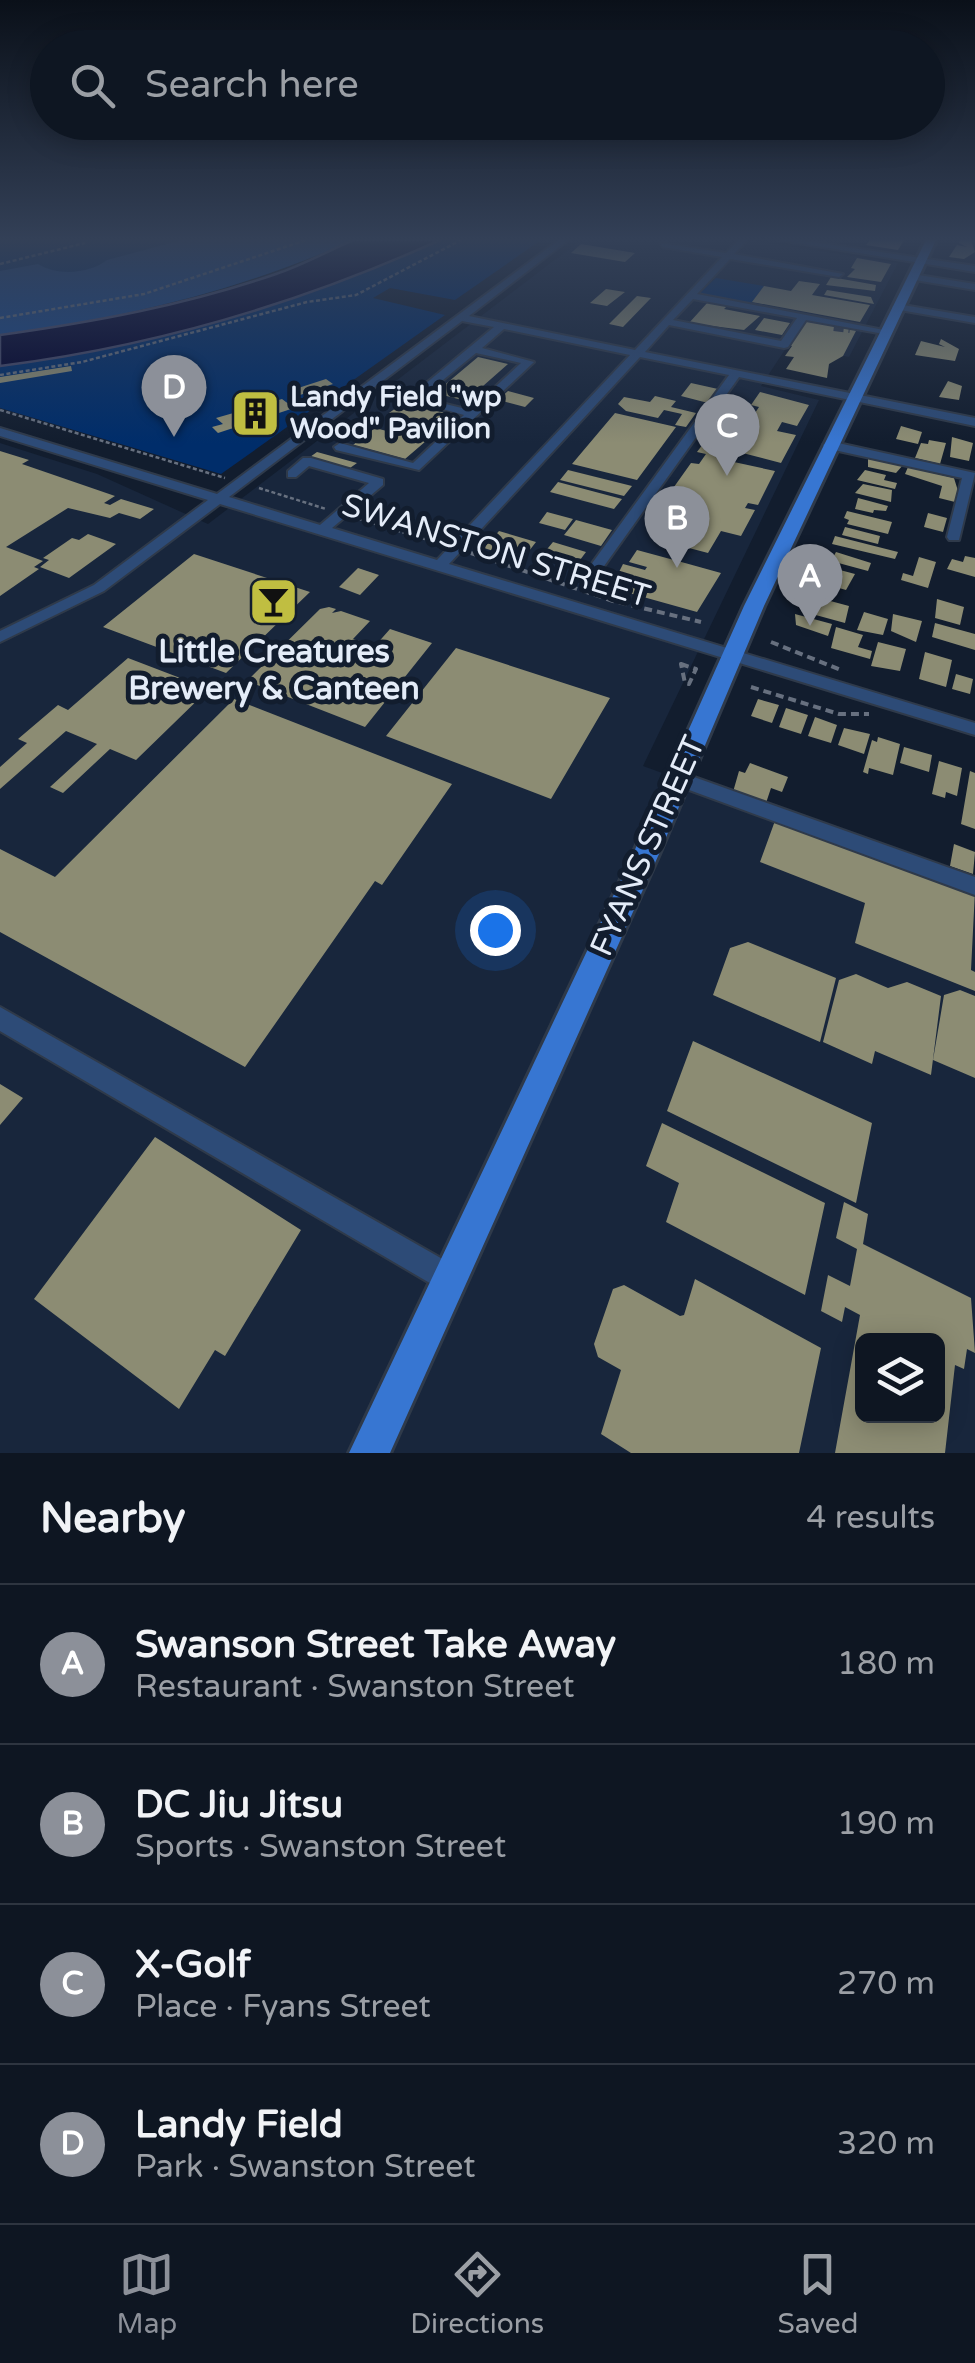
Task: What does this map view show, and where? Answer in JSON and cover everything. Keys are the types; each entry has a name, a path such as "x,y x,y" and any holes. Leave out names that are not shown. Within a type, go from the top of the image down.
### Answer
{"main road":[{"name":"FYANS STREET","path":"369,1453 680,780 732,654 897,308"}],"street":[{"path":"0,637 99,588 470,308"},
{"path":"440,565 636,353 667,322 688,308"},
{"path":"725,308 884,331"},
{"path":"728,308 768,313"},
{"path":"902,308 975,320"},
{"path":"459,316 975,422"},
{"path":"667,322 784,345 804,317"},
{"path":"804,317 834,326"},
{"path":"472,414 413,399 502,326"},
{"path":"340,447 415,467 530,362 474,349"},
{"path":"592,574 736,373"},
{"name":"SWANSTON STREET","path":"0,432 975,730"},
{"path":"829,445 972,476 954,537"},
{"path":"292,474 307,462 378,482 322,530"},
{"path":"680,780 975,886"},
{"path":"0,1018 450,1279"}],"path":[{"path":"0,318 65,308"},
{"path":"0,375 82,362 286,308"},
{"path":"0,410 228,479"},
{"path":"462,550 666,616 701,622"},
{"path":"751,687 839,714 868,715 892,704"}],"shaded area":[{"path":"0,308 149,308 91,320 0,335"},
{"path":"0,308 149,308 91,320 0,335"},
{"path":"152,308 264,308 113,347 0,366 0,335"},
{"path":"260,308 415,308 445,315 221,474 0,408 0,366 113,347"},
{"path":"492,308 875,308 849,357 788,345 761,386 819,400 643,766 975,887 975,1453 0,1453 0,443 97,474 208,524"}],"building":[{"path":"625,308 642,308 623,327 609,324"},
{"path":"703,308 725,308 760,316 744,330 689,323"},
{"path":"783,308 868,308 860,322"},
{"path":"764,318 790,323 782,335 755,330"},
{"path":"803,321 857,329 843,356 829,364 827,378 786,369 794,357 785,356 792,346 788,345"},
{"path":"941,339 959,349 955,361 915,355 921,341 945,347 939,344"},
{"path":"478,357 508,364 466,401 435,393"},
{"path":"71,366 72,371 0,383 0,377"},
{"path":"326,379 333,384 300,395 292,390"},
{"path":"948,381 962,386 959,400 939,397"},
{"path":"691,383 718,389 708,403 681,396"},
{"path":"508,391 534,398 525,407 498,400"},
{"path":"760,392 809,405 797,426 782,422 777,431 796,435 781,463 727,449 720,459 775,471 758,505 748,503 745,508 755,510 741,536 721,531 708,553 651,538 666,516 656,513 662,504 698,513 664,501 691,463 699,464 706,454 697,452 709,436 729,440 736,430 716,425 726,410 753,416 759,407 751,405"},
{"path":"655,396 676,401 671,407 696,413 686,427 675,425 682,414 664,410 658,418 626,411 618,404 624,397 650,402"},
{"name":"Landy Field \"wp Wood\" Pavilion","path":"282,399 294,408 218,433 212,427 223,424 216,418"},
{"path":"403,403 454,415 442,427 389,413"},
{"path":"615,413 676,427 637,480 572,464"},
{"path":"901,426 922,432 918,444 896,439"},
{"path":"375,428 426,441 405,459 353,445"},
{"path":"952,437 973,443 969,461 950,457"},
{"path":"929,440 946,443 940,464 915,458 921,443 928,444"},
{"path":"0,451 29,460 22,464 115,496 104,503 110,505 121,499 154,509 140,519 119,513 110,518 68,508 6,547 43,561 34,567 39,569 0,596"},
{"path":"317,452 357,463 350,468 310,457"},
{"path":"868,457 903,465 896,473 868,467"},
{"path":"908,467 954,478 958,491 955,502 939,498 942,486 905,474"},
{"path":"568,470 632,486 624,496 560,480"},
{"path":"865,470 886,475 884,480 897,483 895,489 857,480"},
{"path":"558,482 622,499 614,509 550,492"},
{"path":"863,484 892,490 891,502 855,493"},
{"path":"858,498 888,506 886,511 873,513 855,509"},
{"path":"847,511 892,522 888,534 847,524"},
{"path":"547,512 573,519 565,530 539,523"},
{"path":"928,513 947,518 943,532 924,527"},
{"path":"576,520 612,530 601,546 564,535"},
{"path":"845,527 880,536 878,544 842,535"},
{"path":"499,531 536,542 522,560 484,548"},
{"path":"88,534 116,544 69,578 40,567 49,560 43,558 72,538 79,540"},
{"path":"835,536 898,552 895,559 832,544"},
{"path":"553,542 586,552 577,564 543,554"},
{"path":"637,550 721,573 697,612 611,588 623,564 645,570 647,567 629,562"},
{"path":"836,552 871,563 868,571 831,561"},
{"path":"194,554 310,592 226,673 103,627"},
{"path":"965,556 975,558 975,577 947,569 952,559 963,562"},
{"path":"919,557 936,562 928,588 901,580 903,573 913,576"},
{"path":"825,566 855,574 846,590 818,582"},
{"path":"358,568 379,575 360,595 339,587"},
{"path":"808,595 849,606 845,623 801,611"},
{"path":"937,599 964,607 960,625 935,618"},
{"path":"320,609 336,609 332,613 341,611 370,621 353,639 375,646 390,629 432,643 365,727 247,681"},
{"path":"864,612 888,619 883,635 857,630"},
{"path":"795,614 832,624 828,636 796,625"},
{"path":"893,614 922,621 916,642 891,631"},
{"path":"935,623 975,634 975,650 932,637"},
{"path":"836,627 863,635 858,647 872,651 870,659 831,648"},
{"path":"878,642 906,649 900,671 871,666"},
{"path":"456,648 610,698 551,799 386,736"},
{"path":"925,652 952,660 946,687 919,679"},
{"path":"128,658 209,689 136,760 110,749 63,793 50,787 97,744 66,731 0,789 0,767 27,743 18,739 58,705 68,710"},
{"path":"956,674 973,679 970,694 952,689"},
{"path":"234,699 452,784 382,885 375,881 245,1067 0,932 0,849 55,877"},
{"path":"758,699 779,705 772,723 751,716"},
{"path":"786,708 808,715 801,734 779,727"},
{"path":"815,717 837,725 831,743 808,736"},
{"path":"844,728 870,734 864,754 838,745"},
{"path":"878,737 900,744 893,775 869,768 868,774 863,772 872,740 877,742"},
{"path":"904,747 932,755 929,772 900,763"},
{"path":"939,761 962,768 957,796 946,792 945,798 932,794"},
{"path":"750,763 788,777 782,792 771,788 766,803 733,792 739,771 745,773"},
{"path":"970,771 975,773 975,829 961,824"},
{"path":"776,818 975,891 971,970 975,972 975,991 855,943 865,903 760,862"},
{"path":"954,844 975,852 973,874 950,866"},
{"path":"748,942 836,978 820,1042 713,995 730,948"},
{"path":"856,974 888,988 907,982 941,996 931,1075 875,1051 872,1064 823,1042 839,980"},
{"path":"960,990 975,996 975,1078 933,1060 944,995"},
{"path":"693,1041 872,1123 856,1203 667,1111"},
{"path":"0,1084 23,1098 0,1125"},
{"path":"662,1123 825,1203 805,1295 666,1222 679,1183 646,1166"},
{"path":"155,1137 301,1230 225,1356 215,1350 179,1409 34,1299"},
{"path":"844,1202 868,1214 863,1244 971,1298 975,1353 967,1349 964,1369 955,1365 945,1453 835,1453 855,1343 855,1423 945,1423 945,1333 857,1333 860,1315 845,1307 842,1322 821,1311 828,1275 850,1286 857,1249 836,1238"},
{"path":"695,1279 821,1348 799,1453 631,1453 601,1434 621,1370 598,1357 594,1344 613,1289 624,1285 680,1316 684,1315"}],"tunnel":[{"path":"834,326 850,328"}],"place":[{"name":"Landy Field \"wp Wood\" Pavilion","path":"255,413"},
{"name":"Landy Field","path":"174,437"},
{"name":"X-Golf","path":"727,476"},
{"name":"DC Jiu Jitsu","path":"677,568"},
{"name":"Little Creatures Brewery & Canteen","path":"274,602"},
{"name":"Swanson Street Take Away","path":"810,626"}]}
